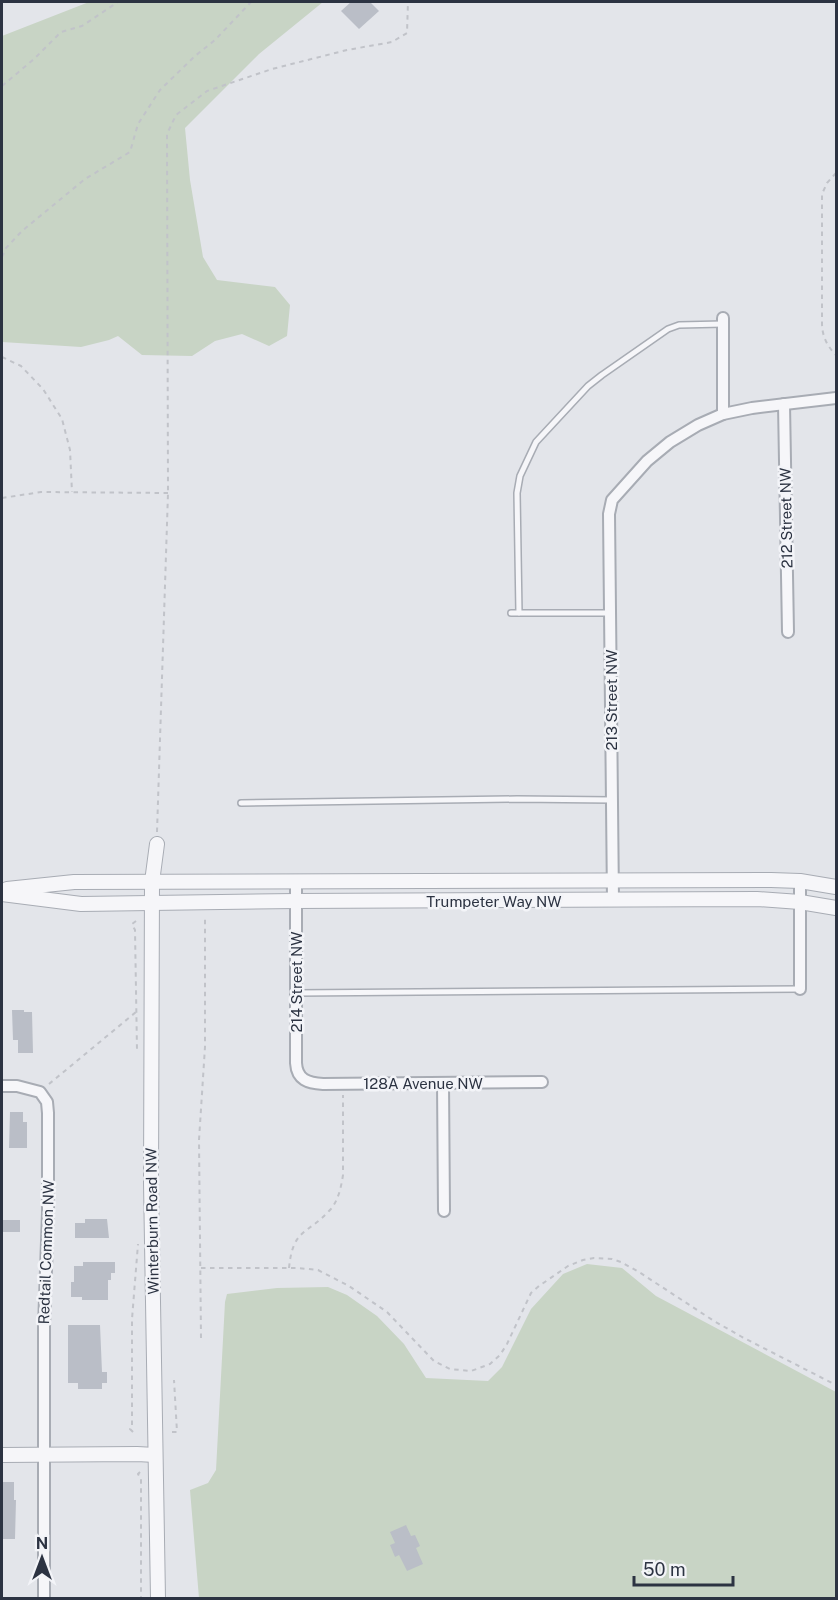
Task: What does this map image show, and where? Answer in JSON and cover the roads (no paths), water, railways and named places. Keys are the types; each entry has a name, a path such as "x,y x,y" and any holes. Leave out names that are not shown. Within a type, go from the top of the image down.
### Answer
{"street":[{"path":"723,321 723,414 752,408 837,398"},
{"name":"212 Street NW","path":"784,404 788,632"},
{"name":"213 Street NW","path":"614,900 609,514 612,500 647,461 670,442 698,425 723,414"},
{"name":"Winterburn Road NW","path":"157,844 151,903 151,1183 158,1599"},
{"name":"Trumpeter Way NW","path":"2,892 61,882 771,880 800,881 837,887"},
{"name":"214 Street NW","path":"296,881 296,1070 305,1080"},
{"path":"800,881 800,989"},
{"name":"Trumpeter Way NW","path":"2,892 81,904 757,899 800,902 837,908"},
{"name":"128A Avenue NW","path":"305,1080 316,1083 342,1084 542,1082"},
{"path":"443,1083 444,1211"},
{"name":"Redtail Common NW","path":"2,1086 17,1086 40,1092 46,1102 48,1113 48,1213 44,1327 44,1599"},
{"path":"2,1455 156,1455"}],"lane":[{"path":"519,613 518,493 520,476 536,442 588,386 668,329 723,321"},
{"path":"511,613 610,613"},
{"path":"241,803 612,800"},
{"path":"296,993 800,989"}]}
